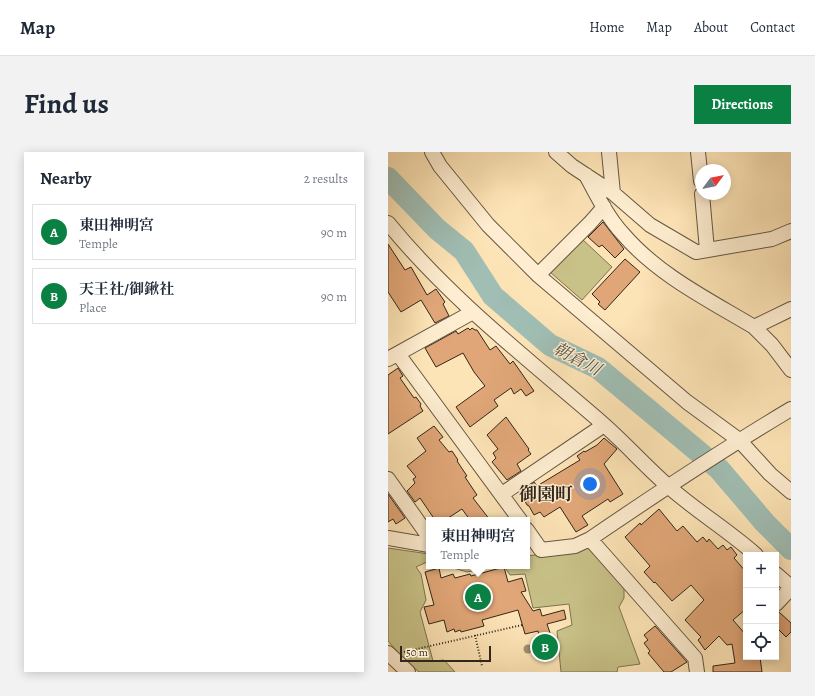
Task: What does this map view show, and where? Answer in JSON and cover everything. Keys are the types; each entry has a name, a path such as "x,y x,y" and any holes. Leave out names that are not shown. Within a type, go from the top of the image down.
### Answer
{"street":[{"path":"432,152 440,166 488,225 539,276 791,492"},
{"path":"556,152 572,166 613,193 650,225 696,252 772,239 791,231"},
{"path":"609,152 613,193"},
{"path":"698,152 699,164"},
{"path":"586,175 604,207 622,234 653,263 691,290 754,327 772,345 791,370"},
{"path":"703,200 707,250"},
{"path":"539,276 543,270 604,207"},
{"path":"388,223 410,250 473,312 753,552"},
{"path":"754,327 791,309"},
{"path":"473,312 393,356 502,494 518,517"},
{"path":"530,539 534,551 575,546 590,539 735,443 791,409"},
{"path":"502,494 604,425"},
{"path":"388,479 426,533"},
{"path":"388,538 426,544"},
{"path":"590,539 695,658 697,672"},
{"path":"779,577 791,588 779,601"},
{"path":"388,655 408,672"}],"path":[{"path":"388,655 522,625"},
{"path":"475,635 482,666"}],"shaded area":[{"path":"582,239 612,267 582,300 550,272"},
{"path":"388,548 426,554 426,562 416,567 421,574 426,600 420,612 433,661 444,660 455,672 419,672 405,660 388,641"},
{"path":"588,548 624,587 624,598 619,607 640,664 618,667 617,672 561,672 557,631 572,625 569,604 533,608 525,574 510,575 506,569 530,569 530,556"},
{"path":"457,569 482,569 467,572"}],"building":[{"path":"603,222 624,249 615,258 602,245 599,247 588,237"},
{"path":"388,244 405,270 411,267 427,295 436,289 445,302 443,304 449,316 435,323 421,300 401,312 388,292"},
{"path":"625,259 640,272 605,310 598,304 600,302 592,294"},
{"path":"468,328 470,330 472,328 477,330 490,350 496,346 510,364 513,361 534,391 526,396 521,389 514,394 511,388 494,400 498,406 470,427 456,407 485,386 474,372 463,353 436,367 425,348 456,331 458,334"},
{"path":"398,368 403,376 400,378 414,398 416,397 421,404 420,406 423,411 388,434 388,375"},
{"path":"506,417 531,454 517,464 521,471 507,480 492,462 496,458 493,453 498,449 487,435"},
{"path":"434,426 443,437 439,440 449,452 452,451 458,460 457,461 467,476 465,477 477,495 473,498 488,517 468,517 462,509 450,517 433,517 420,498 415,502 407,491 415,483 413,479 416,477 407,466 426,451 417,438"},
{"path":"604,438 617,449 604,464 623,494 610,502 608,499 582,516 588,525 576,532 560,507 544,517 540,512 534,515 520,492 534,482 537,486 580,460 577,456 597,445"},
{"path":"388,494 405,518 396,524 393,519 388,522"},
{"path":"659,509 677,531 683,526 697,542 703,537 707,542 709,539 718,549 723,545 727,550 731,547 737,555 734,558 743,568 743,612 733,620 743,632 743,660 760,660 762,672 713,672 713,666 735,663 732,644 727,645 719,636 705,650 698,640 701,637 685,620 704,600 691,585 672,601 644,572 650,566 625,537 640,523 641,525"},
{"path":"439,569 441,578 453,574 455,578 470,574 471,576 497,569 505,569 508,582 522,578 526,591 521,592 533,611 540,609 542,616 564,610 566,619 547,624 552,639 541,642 538,631 525,634 518,610 482,620 484,626 461,632 460,630 455,632 454,629 447,632 444,620 429,624 424,607 434,605 425,572"},
{"path":"779,612 791,623 791,632 786,637 779,630"},
{"path":"655,626 687,662 671,672 664,672 648,653 650,651 644,643 648,640 644,635"}],"waterway":[{"name":"朝倉川","path":"388,178 437,229 464,251 493,296 550,345 598,368 719,469 765,523 791,549"}],"place":[{"name":"東田神明宮","path":"478,597"},
{"name":"天王社/御鍬社","path":"545,647"}],"district":[{"name":"御園町","path":"546,494"}]}
